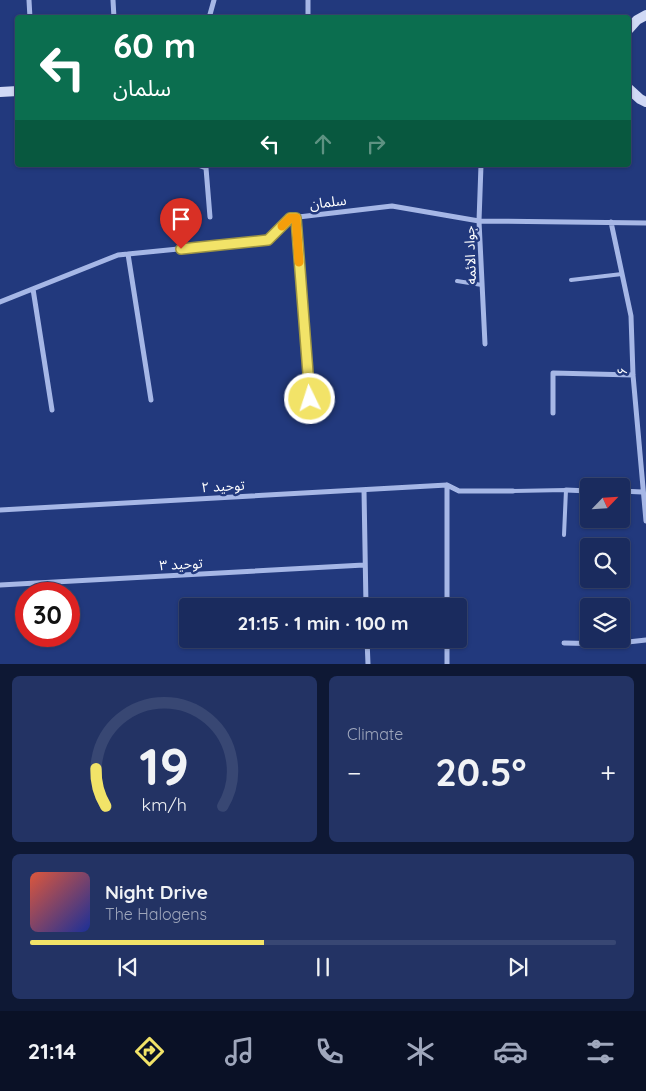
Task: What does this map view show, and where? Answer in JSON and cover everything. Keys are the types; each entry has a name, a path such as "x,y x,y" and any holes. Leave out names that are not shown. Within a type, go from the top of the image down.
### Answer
{"main road":[{"path":"631,26 636,20 646,15"},
{"path":"0,92 15,91"},
{"path":"631,91 646,102"}],"street":[{"path":"29,0 30,15"},
{"path":"113,0 114,15"},
{"path":"210,15 214,0"},
{"path":"308,0 308,15"},
{"path":"203,167 206,168 210,217"},
{"name":"جواد الائمه","path":"480,167 479,221 485,344"},
{"name":"سلمان","path":"0,302 118,255 268,240 290,218 392,206 479,221 646,223"},
{"path":"296,218 310,399"},
{"name":"۶","path":"611,222 631,316 633,375 646,521"},
{"path":"128,254 151,400"},
{"path":"33,289 52,410"},
{"path":"552,413 553,373 633,375"},
{"path":"447,485 447,598"},
{"name":"توحید ۲","path":"0,510 447,485 459,491 513,491"},
{"path":"364,490 366,598"},
{"path":"566,490 580,491"},
{"path":"630,491 642,492"},
{"name":"توحید ۳","path":"0,585 364,565"},
{"path":"564,642 610,644 646,640"},
{"path":"367,648 368,664"},
{"path":"447,648 447,664"}],"lane":[{"path":"571,280 622,274"},
{"path":"457,281 482,284"},
{"path":"513,491 566,490 564,535"}],"slow traffic":[{"path":"282,226 290,218 296,218 299,262"}],"route":[{"path":"181,249 268,240 290,218 296,218 310,399"}]}
